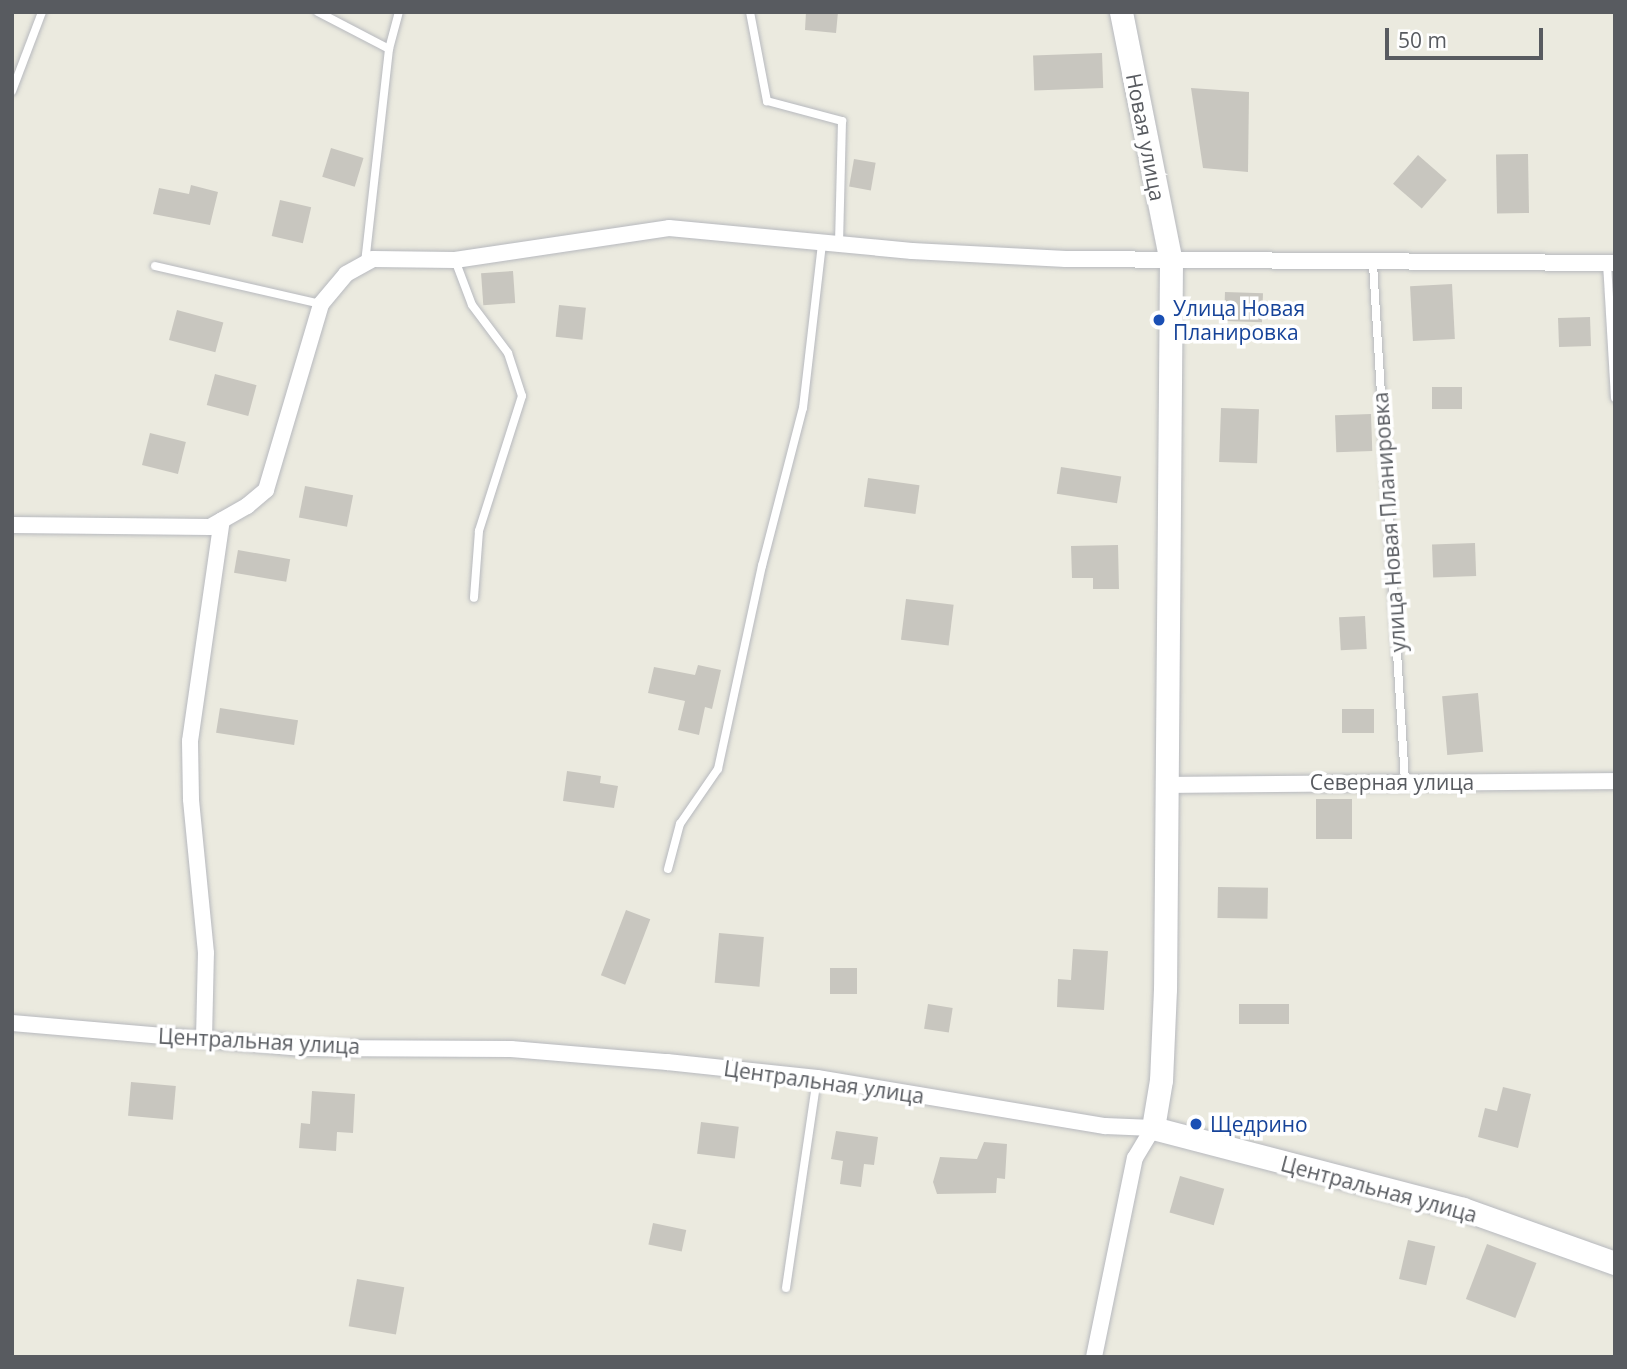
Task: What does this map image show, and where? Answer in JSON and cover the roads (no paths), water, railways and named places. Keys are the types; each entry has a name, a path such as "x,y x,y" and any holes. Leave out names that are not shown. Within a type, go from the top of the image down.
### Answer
{"street":[{"name":"Новая улица","path":"1121,12 1171,262 1169,785 1163,1062 1153,1128"},
{"path":"12,525 210,527 266,490 321,304 346,274 373,260 455,260 669,228 822,244 1171,262 1611,263"},
{"path":"204,1039 206,953 191,799 190,741 222,520"},
{"name":"Северная улица","path":"1169,785 1615,781"},
{"name":"Центральная улица","path":"12,1023 306,1048 511,1049 817,1078 1105,1126 1153,1128 1463,1209 1615,1263"},
{"path":"1094,1357 1135,1158 1153,1128"}],"lane":[{"path":"12,91 42,12"},
{"path":"318,12 389,49"},
{"path":"365,263 389,49 399,12"},
{"path":"750,12 767,101 842,121 839,245"},
{"path":"668,869 680,824 718,769 762,566 803,408 822,244"},
{"path":"455,260 472,305 508,354 522,396 479,531 474,598"},
{"path":"1611,263 1615,398"},
{"name":"улица Новая Планировка","path":"1373,264 1405,781"},
{"path":"155,266 321,304"},
{"path":"786,1288 817,1078"}],"place":[{"name":"Улица Новая Планировка","path":"1159,320"},
{"name":"Щедрино","path":"1196,1124"}]}
